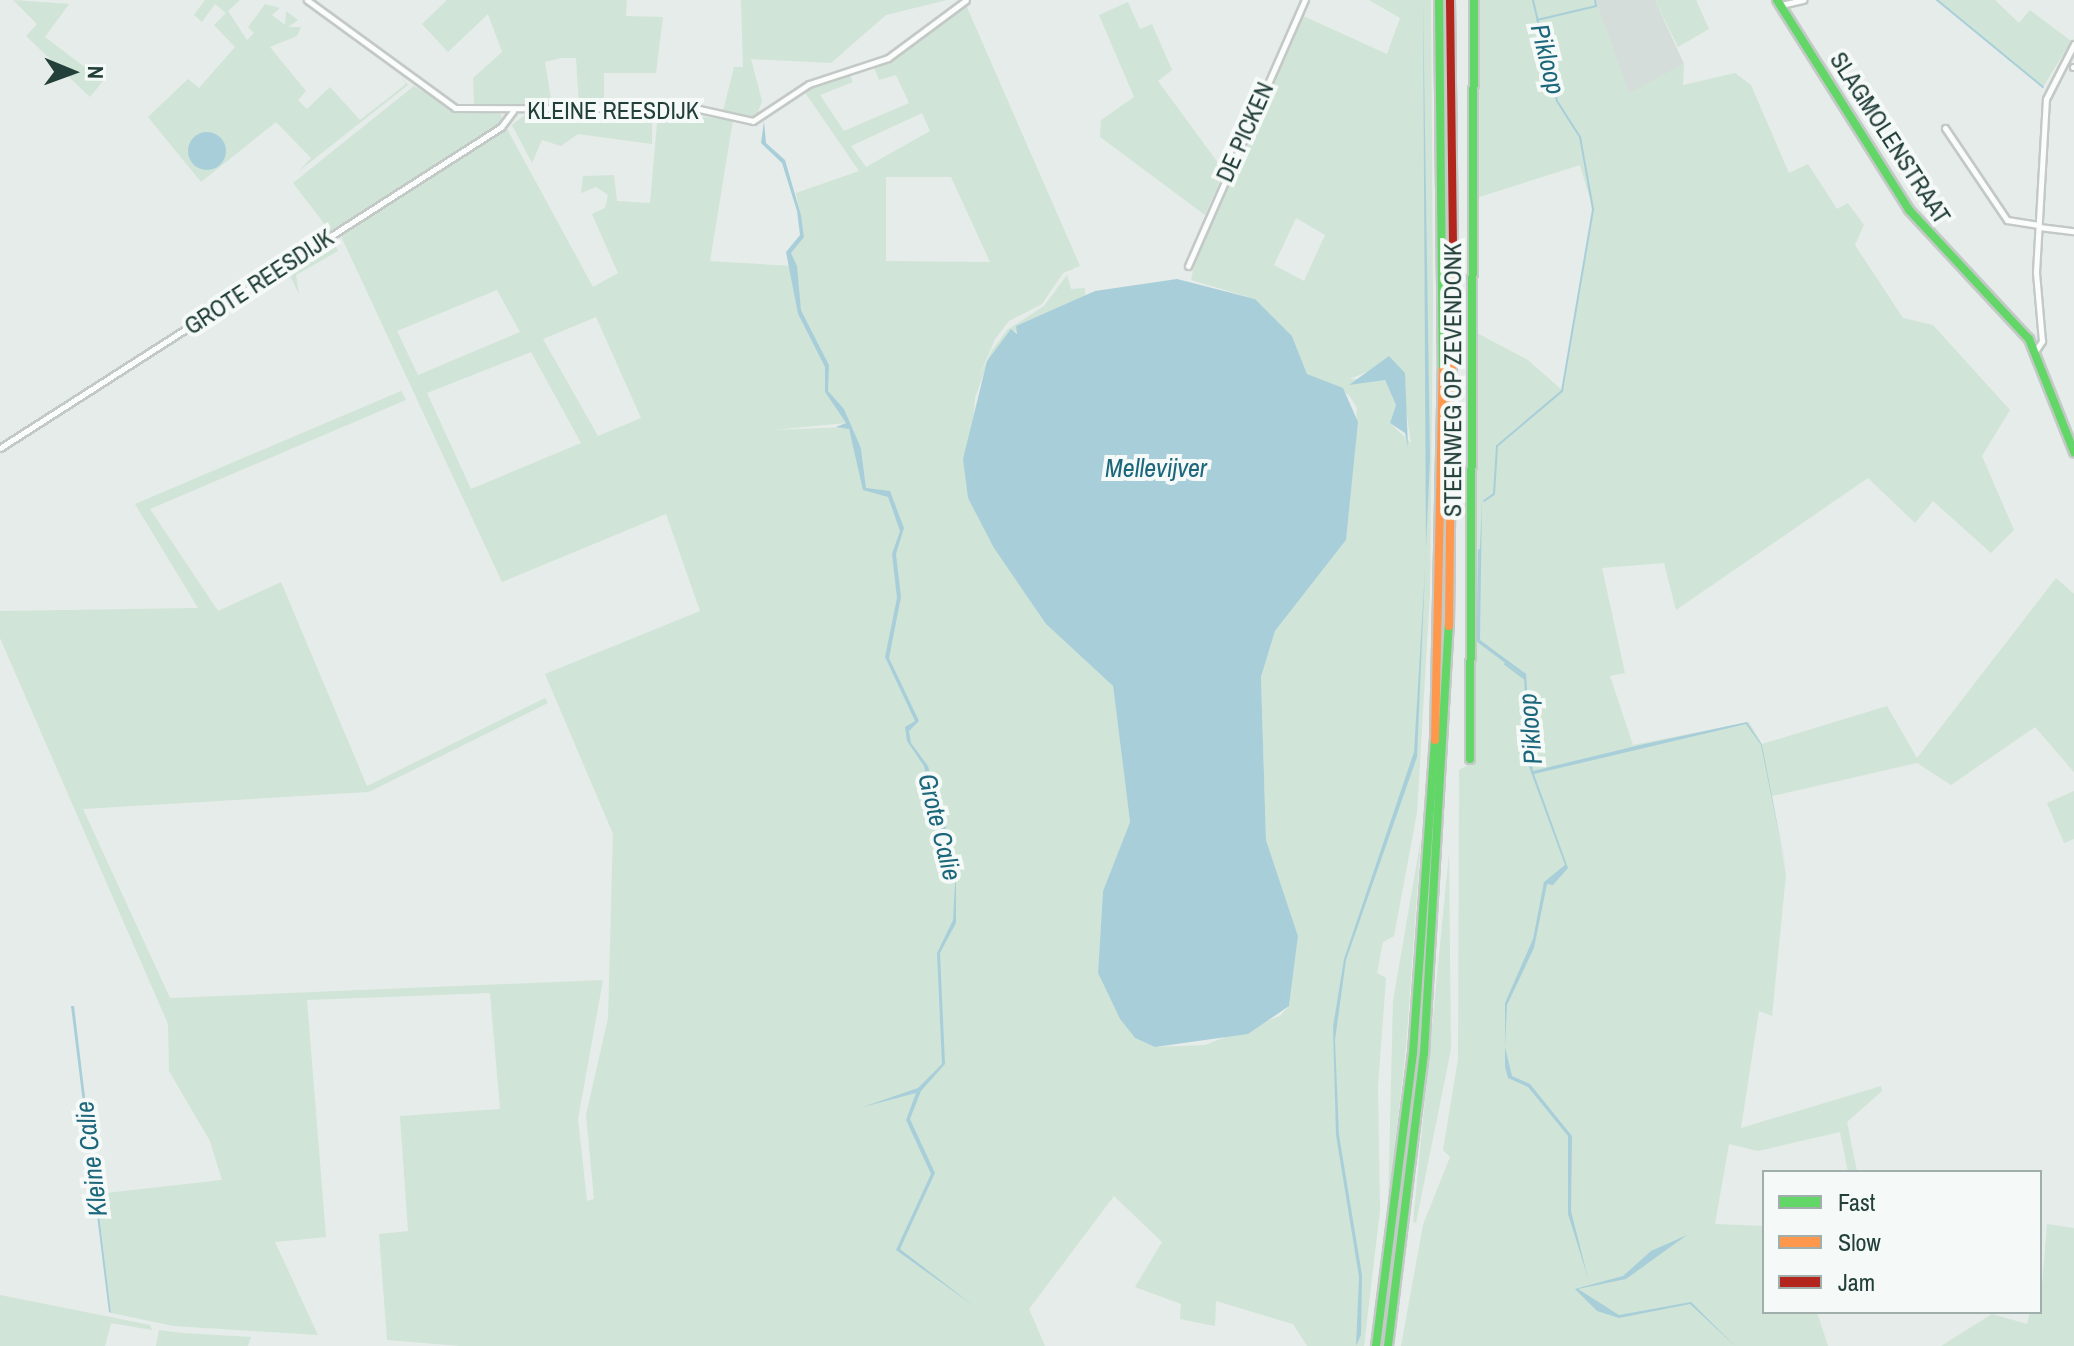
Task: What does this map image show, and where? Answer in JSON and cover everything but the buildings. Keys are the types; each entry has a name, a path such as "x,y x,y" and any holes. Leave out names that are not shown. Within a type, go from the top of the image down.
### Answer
{"main road":[{"path":"1376,1346 1413,1053 1435,734 1443,417 1439,0"},
{"name":"STEENWEG OP ZEVENDONK","path":"1470,759 1474,0"},
{"path":"1388,1346 1424,1054 1447,735 1454,419 1451,1"},
{"name":"SLAGMOLENSTRAAT","path":"1778,2 1909,210 2036,350 2074,452"}],"street":[{"name":"KLEINE REESDIJK","path":"307,0 434,98 455,108 513,111 699,109 757,121 809,84 888,58 966,0"},
{"name":"DE PICKEN","path":"1188,266 1305,0"},
{"path":"1778,2 1803,0"},
{"path":"2036,350 2042,341 2039,226 2048,90 2074,44"},
{"name":"GROTE REESDIJK","path":"0,448 501,127 513,111"},
{"path":"1945,128 2007,220 2074,231"}],"shaded area":[{"path":"1595,0 1655,0 1684,64 1629,94"}],"green space":[{"path":"13,0 69,4 45,37 103,81 90,97 26,36 37,24"},
{"path":"205,0 240,0 228,11 247,40 254,33 248,27 265,4 280,8 272,15 285,25 286,11 298,20 288,27 301,27 297,36 270,47 306,91 298,100 307,109 330,87 360,120 406,84 401,76 408,85 299,171 311,158 276,122 201,182 148,117 188,79 199,88 235,47 214,25 226,13 215,4 202,22 194,15"},
{"path":"447,0 627,0 626,16 663,17 656,73 604,73 604,105 579,105 576,58 561,58 545,62 552,105 474,105 473,78 502,52 488,14 448,52 422,24"},
{"path":"741,0 947,0 886,15 831,63 751,59 762,101 756,118 723,111 734,67 743,67"},
{"path":"1369,0 1431,0 1433,304 1430,593 1417,813 1394,936 1383,942 1377,973 1386,978 1378,1086 1380,1210 1364,1346 1307,1346 1293,1324 1216,1301 1215,1326 1180,1319 1181,1304 1135,1287 1162,1242 1114,1196 1029,1309 1045,1346 460,1346 387,1340 379,1234 408,1231 400,1116 500,1109 490,993 307,1000 326,1237 275,1242 318,1335 174,1326 111,1313 97,1194 222,1180 210,1141 169,1071 168,1024 0,638 0,611 198,608 135,504 401,391 406,400 150,509 218,611 281,582 367,786 545,698 548,703 369,792 83,809 170,998 603,980 578,1119 587,1201 594,1199 586,1115 608,1018 613,834 545,674 700,611 666,514 502,582 340,234 506,127 593,287 618,273 592,214 605,208 608,195 596,187 581,193 583,176 614,175 617,201 650,203 658,112 733,120 710,261 793,266 798,314 825,366 825,392 846,423 772,430 848,427 866,487 861,447 828,391 828,363 801,310 791,253 804,234 796,193 859,171 804,91 850,75 853,82 820,95 844,131 909,103 896,75 879,80 874,68 966,5 1080,266 1063,273 1042,304 1009,321 995,339 977,382 991,352 1007,330 1044,306 1067,275 1071,289 1085,288 1085,296 1016,326 1018,333 1012,330 988,361 975,398 968,498 1046,624 1113,686 1130,822 1103,891 1098,973 1120,1019 1135,1038 1155,1047 1205,1045 1280,1016 1289,1006 1298,936 1266,840 1261,677 1275,631 1346,540 1357,408 1349,395 1307,374 1292,336 1255,299 1191,280 1199,243 1301,15 1387,54 1400,18","holes":["922,113 930,131 866,167 851,146","886,177 951,177 990,262 886,261","1296,218 1325,235 1304,281 1274,265","497,290 520,332 418,375 397,331","596,317 641,418 598,436 543,339","531,352 581,443 471,489 427,393","1383,365 1403,388 1411,443 1390,423 1396,405 1385,380 1350,379"]},
{"path":"1477,0 1595,0 1629,93 1684,64 1683,85 1735,73 1751,85 1789,173 1808,164 1837,209 1848,203 1864,225 1855,245 1903,318 1933,325 2010,410 1982,456 2014,530 1991,553 1933,501 1915,523 1868,478 1676,610 1664,563 1602,568 1625,673 1610,676 1633,745 1749,722 1762,744 1887,706 1917,758 2056,578 2074,594 2074,772 2035,727 1951,785 1917,763 1772,796 1786,875 1772,1016 1759,1011 1741,1128 1881,1086 1882,1091 1847,1122 1857,1170 1848,1170 1840,1132 1758,1151 1729,1144 1715,1224 1762,1226 1762,1314 1818,1314 1828,1346 1401,1346 1423,1225 1450,1157 1443,1150 1458,1059 1459,770 1473,762 1477,637 1477,333 1528,360 1562,390 1593,209 1580,165 1476,198"},
{"path":"1655,0 1696,0 1709,29 1678,47"},
{"path":"1938,0 1995,0 2019,23 2030,10 2071,41 2043,87"},
{"path":"1128,2 1140,29 1152,24 1172,70 1158,81 1224,171 1205,215 1100,137 1101,120 1134,97 1099,15"},
{"path":"414,86 454,110 501,114 502,123 310,248 330,231 293,183"},
{"path":"652,112 652,144 578,134 561,146 542,140 532,163 512,125 526,114"},
{"path":"333,241 338,251 296,275 299,294 287,270"},
{"path":"1448,398 1444,693 1438,821 1421,1040 1384,1346 1381,1346 1426,950"},
{"path":"2074,791 2074,839 2064,843 2047,803"},
{"path":"1421,838 1406,1048 1388,1208 1393,1001"},
{"path":"1449,853 1451,1049 1416,1223 1413,1222"},
{"path":"2047,1224 2074,1228 2074,1346 1941,1346 1992,1314 2027,1324 2030,1314 2042,1314"},
{"path":"0,1295 150,1325 152,1330 111,1323 105,1346 0,1346"},
{"path":"159,1330 251,1337 248,1346 156,1346"}],"water":[{"path":"1423,0 1430,457 1426,550"},
{"name":"Grote Calie","path":"764,121 766,143 785,160 801,215 804,237 791,253 797,266 801,310 829,365 828,391 844,409 861,448 866,488 890,491 904,528 896,554 901,597 889,658 919,721 909,731 911,743 928,766 956,863 942,846 924,766 907,741 905,727 915,721 885,657 897,598 892,554 900,531 888,497 863,490 849,429 836,427 846,423 825,392 825,367 798,314 786,252 800,235 797,211 782,163 761,143"},
{"path":"207,132 220,138 226,151 220,164 207,170 194,164 188,151 194,138"},
{"name":"Mellevijver","path":"1177,279 1255,299 1292,336 1307,374 1343,388 1358,422 1346,540 1275,631 1261,677 1266,840 1298,936 1289,1006 1248,1034 1155,1047 1135,1038 1120,1019 1098,973 1103,891 1130,822 1113,686 1046,624 994,548 968,498 963,459 987,361 1011,329 1017,334 1016,326 1095,291"},
{"path":"1389,356 1405,373 1408,447 1405,433 1390,423 1396,405 1385,380 1349,385"},
{"path":"1482,500 1480,640 1526,674 1533,771 1747,722 1762,745 1787,874 1761,745 1746,724 1534,774 1568,868 1553,885 1547,884 1534,948 1507,1005 1505,1047 1505,1003 1533,939 1544,882 1565,865 1528,764 1524,677 1476,641"},
{"path":"1425,566 1417,757 1346,960 1335,1040 1339,1135 1362,1275 1361,1335 1356,1346 1359,1277 1336,1135 1333,1027 1344,959 1414,752"},
{"path":"956,867 956,923 940,953 945,1064 921,1091 910,1119 935,1173 900,1249 974,1306 896,1250 931,1174 906,1120 916,1093 863,1107 918,1088 942,1064 937,953 953,920"},
{"name":"Kleine Calie","path":"71,1006 74,1006 111,1313 109,1312"},
{"path":"1505,1047 1512,1076 1530,1084 1572,1136 1571,1211 1588,1278 1568,1214 1568,1136 1528,1087 1508,1078"},
{"path":"1687,1235 1626,1279 1578,1289 1619,1315 1691,1302 1735,1346 1690,1304 1619,1318 1597,1311 1575,1289 1623,1276 1651,1251"}],"waterway":[{"name":"Pikloop","path":"1484,501 1494,494 1497,446 1562,391 1593,209 1580,137 1557,101 1533,0"},
{"path":"1537,20 1596,6 1595,0"},
{"path":"1937,0 2043,87"},
{"name":"Pikloop","path":"1478,611 1479,550"},
{"name":"Pikloop","path":"1505,664 1525,679"}],"traffic: fast":[{"path":"1439,0 1443,370"},
{"path":"1470,759 1474,0"},
{"path":"1777,0 1909,210 2029,339 2074,452"},
{"path":"1388,1346 1424,1054 1449,626"},
{"path":"1376,1346 1413,1053 1435,740"}],"traffic: slow":[{"path":"1449,626 1453,263"},
{"path":"1435,740 1443,370"}],"traffic: jam":[{"path":"1450,0 1453,263"}]}
